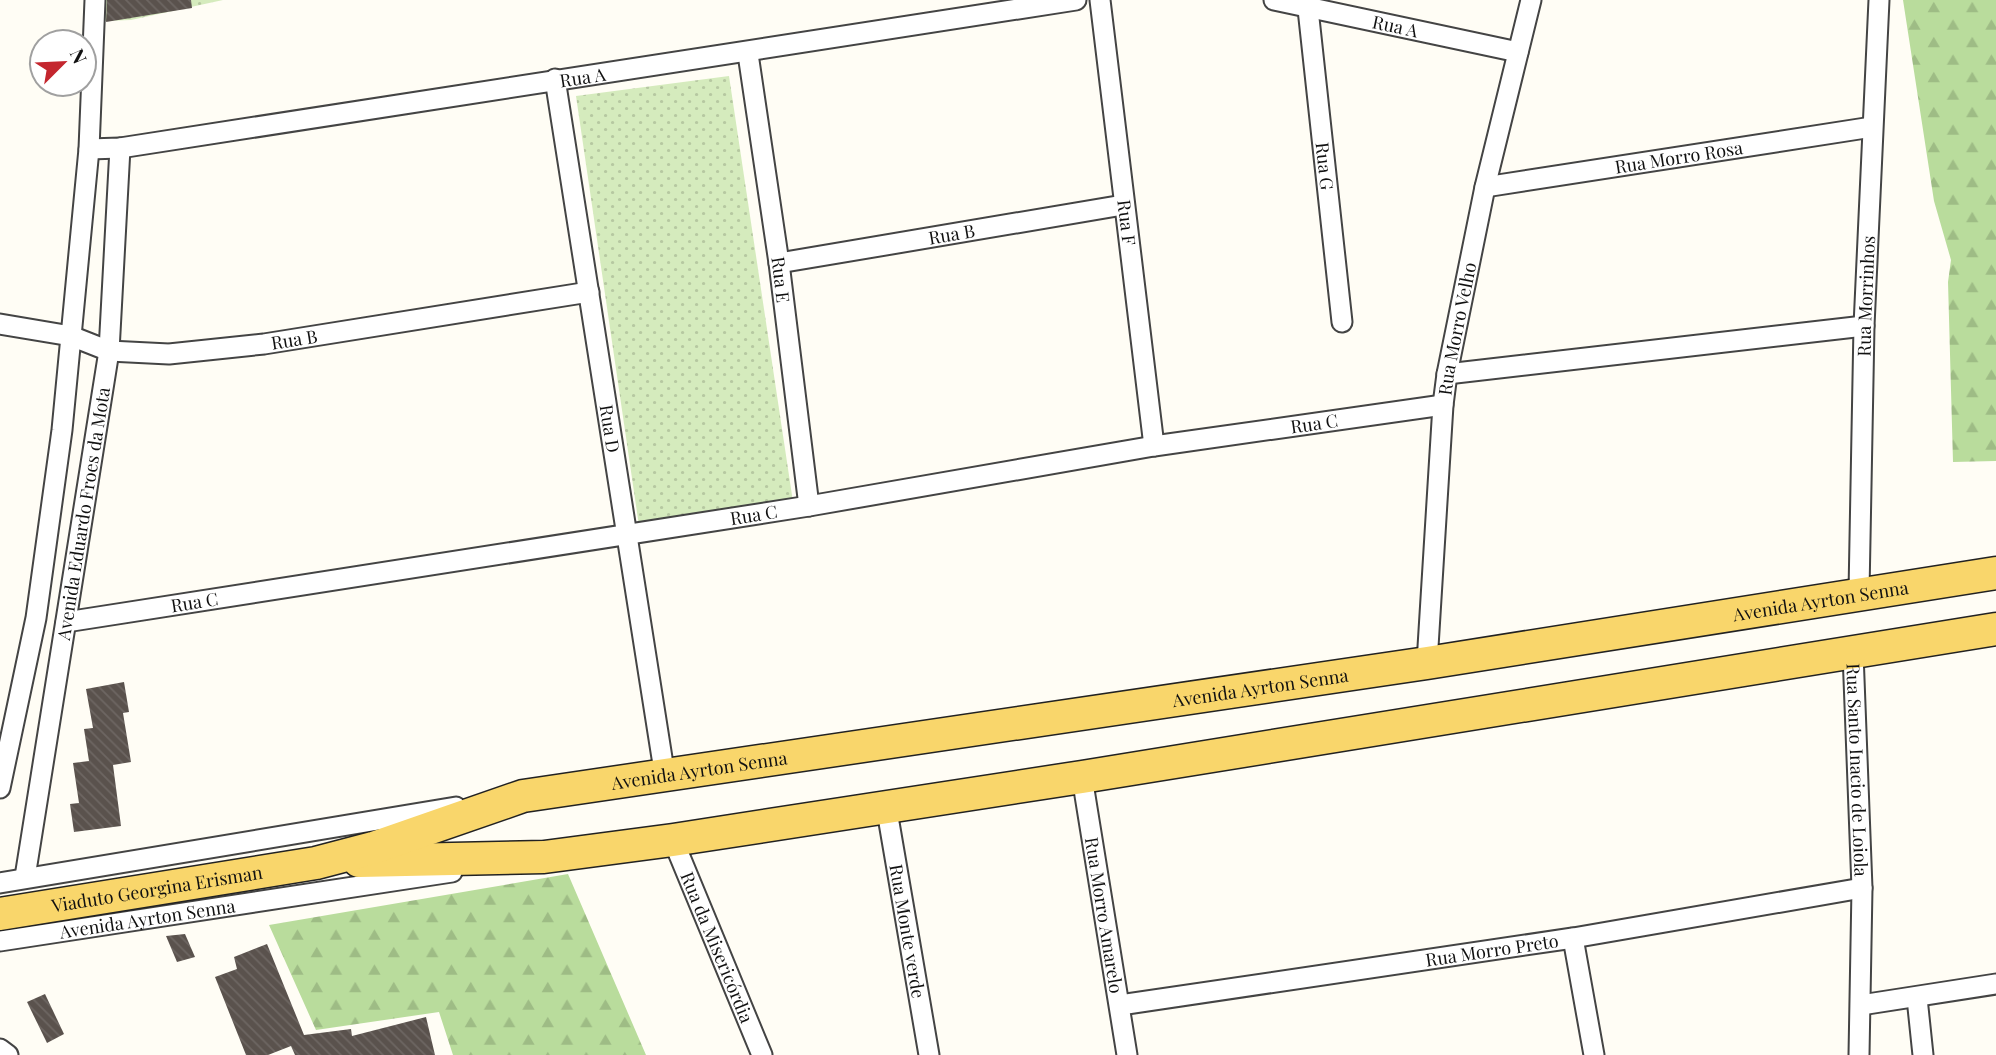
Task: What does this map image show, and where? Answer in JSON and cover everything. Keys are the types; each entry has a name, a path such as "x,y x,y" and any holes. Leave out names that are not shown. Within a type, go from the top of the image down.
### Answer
{"main road":[{"name":"Avenida Ayrton Senna","path":"316,863 373,848 523,796 1427,663 1996,573"},
{"name":"Avenida Ayrton Senna","path":"316,863 544,858 1082,777 1996,629"},
{"name":"Viaduto Georgina Erisman","path":"0,914 316,863"}],"street":[{"name":"Avenida Eduardo Froes da Mota","path":"0,788 36,618 62,430 89,149 95,0"},
{"name":"Rua A","path":"89,149 120,148 555,79 748,54 1076,0"},
{"name":"Rua F","path":"1100,0 1154,446"},
{"name":"Rua A","path":"1274,0 1518,52"},
{"name":"Rua Morro Velho","path":"1427,663 1447,374 1485,187 1531,0"},
{"name":"Rua Morrinhos","path":"1859,593 1864,326 1879,0"},
{"name":"Rua G","path":"1308,9 1342,322"},
{"name":"Rua E","path":"748,54 779,263 809,506"},
{"name":"Rua D","path":"555,79 665,777"},
{"name":"Rua Morro Rosa","path":"1485,187 1872,127"},
{"name":"Avenida Eduardo Froes da Mota","path":"25,877 109,351 120,148"},
{"name":"Rua B","path":"779,263 1123,205"},
{"name":"Rua B","path":"0,324 71,336 109,351 169,354 264,344 589,292"},
{"path":"1447,374 1864,326"},
{"name":"Rua C","path":"66,622 809,506 1154,446 1443,404"},
{"name":"Rua Santo Inacio de Loiola","path":"1853,653 1862,888 1859,1055"},
{"name":"Rua Morro Amarelo","path":"1082,777 1127,1055"},
{"name":"Avenida Ayrton Senna","path":"0,883 523,796"},
{"name":"Rua Monte verde","path":"886,806 929,1055"},
{"name":"Rua da Misericórdia","path":"673,839 762,1055"},
{"name":"Avenida Ayrton Senna","path":"0,942 544,858"},
{"name":"Rua Morro Preto","path":"1120,1005 1573,939 1862,888"},
{"path":"1573,939 1594,1055"},
{"path":"1861,1005 1996,984"},
{"path":"1917,998 1922,1055"},
{"path":"0,1049 8,1055"}],"green space":[{"path":"103,0 223,0 131,20 104,21"},
{"path":"1903,0 1996,0 1996,461 1953,462 1948,282 1951,260 1934,201"},
{"path":"729,76 793,502 639,526 576,96"},
{"path":"568,874 646,1055 453,1055 439,1012 316,1030 269,925"}],"building":[{"path":"107,0 191,0 192,8 106,22"},
{"path":"124,682 129,712 123,713 131,762 113,765 121,826 74,832 70,804 79,803 73,763 89,761 84,729 93,728 86,689"},
{"path":"185,934 195,957 177,962 166,936"},
{"path":"267,944 304,1035 351,1029 352,1036 426,1017 435,1055 295,1055 291,1046 268,1055 246,1055 215,977 237,969 234,957"},
{"path":"45,994 64,1034 47,1043 27,1002"}]}
